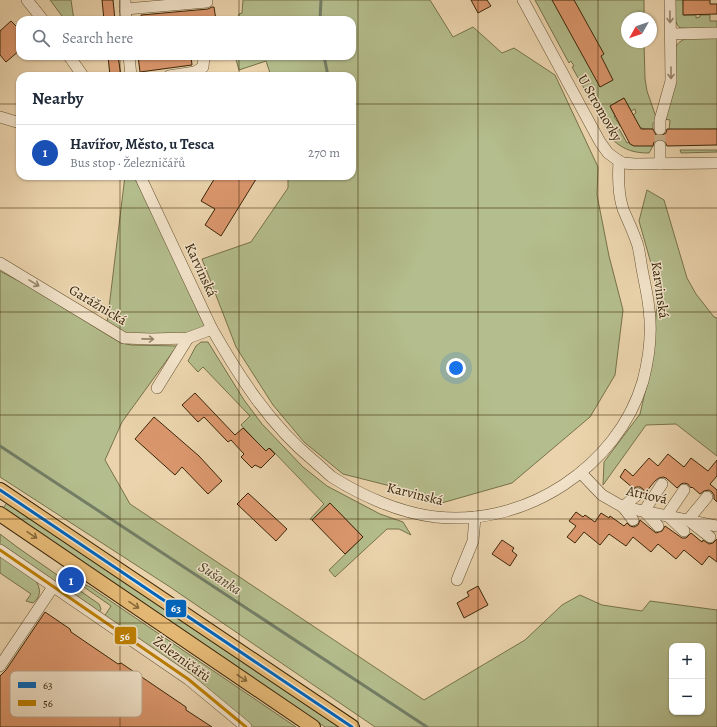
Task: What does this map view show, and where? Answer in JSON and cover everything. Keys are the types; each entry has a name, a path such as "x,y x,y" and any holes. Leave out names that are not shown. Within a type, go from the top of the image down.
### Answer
{"main road":[{"path":"0,490 352,727"},
{"path":"0,514 313,727"}],"street":[{"path":"27,0 40,16"},
{"name":"U Stromovky","path":"523,0 600,142 608,153 619,161 635,164 717,163"},
{"path":"660,129 660,120 671,81 670,0"},
{"path":"125,10 207,2"},
{"path":"671,34 717,33"},
{"path":"72,60 80,72"},
{"path":"129,60 131,72"},
{"path":"195,72 203,67 204,60"},
{"path":"0,117 16,122"},
{"path":"660,146 660,164"},
{"name":"Karvinská","path":"142,180 212,329 243,382 269,416 299,449 331,476 369,497 400,509 436,517 475,517 507,511 542,498 563,486 581,473 608,446 628,418 643,381 648,353 649,309 638,245 622,206 618,181 619,161"},
{"name":"Garážnická","path":"0,263 124,338 188,338 212,329"},
{"path":"157,388 188,338"},
{"name":"Atriová","path":"581,473 602,495 623,506 717,526"},
{"path":"658,526 644,511 662,484"},
{"path":"684,490 666,515 684,531"},
{"path":"633,520 623,506 638,494"},
{"path":"707,497 688,520 710,537"},
{"path":"457,580 474,541 475,517"},
{"name":"Železničářů","path":"0,550 188,680 246,727"},
{"path":"0,666 54,587"}],"green space":[{"path":"50,0 71,0 73,16 62,16"},
{"path":"243,0 430,0 453,37 473,27 502,53 514,48 555,75 598,167 597,195 609,256 623,310 615,375 590,417 512,483 438,504 430,496 343,474 304,442 273,405 236,347 202,259 251,242 288,188 288,180 356,180 356,72 270,72 266,61 239,70 236,60 356,60 356,16 239,16 239,14 242,13"},
{"path":"535,0 644,0 644,12 621,12 621,48 644,48 645,79 647,91 657,120 653,123 653,129 644,129 638,125 633,115 636,113 635,109 631,111 624,98 610,106 615,116 614,117 620,125 618,127 627,143 629,142 653,146 649,153 630,150 613,140 572,67 574,66 571,61 569,63"},
{"path":"674,0 683,0 684,15 696,15 696,18 700,17 700,15 710,15 710,21 717,21 717,30 680,28 677,25 675,18"},
{"path":"717,37 717,129 669,130 670,120 664,119 676,46 679,42 689,38"},
{"path":"680,150 717,150 717,152 681,153"},
{"path":"125,180 136,180 207,326 190,333 164,335 126,334 107,324"},
{"path":"647,190 664,200 687,278 696,294 714,317 717,318 717,456 676,424 646,425 603,485 604,462 640,414 653,357 658,288 639,221"},
{"path":"0,271 26,285 121,343 131,345 177,346 122,422 105,460 130,504 424,700 525,640 562,605 580,595 602,605 642,611 650,601 717,610 717,727 375,727 170,587 0,477"},
{"path":"201,342 208,342 244,400 262,424 303,467 327,486 380,514 403,522 411,535 399,529 387,529 335,577 329,570 363,537 330,503 312,520 310,519 324,504 270,448 259,458 257,442 241,425 250,416 203,367 198,372 188,361 196,346"},
{"path":"7,503 339,727 325,727 3,508"},
{"path":"0,534 99,604 101,609 99,613 0,545"},
{"path":"0,556 36,581 39,587 39,596 36,601 33,603 26,601 31,594 0,573"},
{"path":"74,580 90,587 296,727 251,727 104,617 111,606"}],"building":[{"path":"102,0 113,0 115,16 104,16"},
{"path":"471,0 487,0 491,6 478,13"},
{"path":"552,0 574,0 604,54 601,56 613,80 600,87"},
{"path":"683,0 710,0 710,4 717,4 717,14 683,15"},
{"path":"214,7 215,16 141,16 141,15 208,9"},
{"path":"11,21 16,26 16,53 6,62 0,55 0,31"},
{"path":"108,60 119,60 120,72 110,72"},
{"path":"138,60 191,60 192,65 140,72"},
{"path":"624,98 641,129 653,129 656,135 660,136 666,133 667,129 717,129 717,145 667,146 664,140 660,139 654,142 653,146 634,146 630,144 610,106"},
{"path":"214,180 256,180 221,236 205,225 215,209 201,201"},
{"path":"195,393 235,435 243,428 266,451 269,448 275,454 261,468 255,465 252,468 241,457 244,454 231,440 228,442 204,417 198,422 182,405"},
{"path":"154,417 199,456 222,481 208,494 182,467 175,475 135,439"},
{"path":"668,454 684,467 691,458 708,471 717,460 717,476 710,484 717,490 717,502 714,499 712,492 709,490 700,494 688,484 684,483 677,488 663,477 655,481 645,493 640,487 636,487 632,490 633,488 620,477 625,469 633,476 649,458 658,466"},
{"path":"248,493 287,529 276,541 237,504"},
{"path":"330,503 363,537 345,554 312,520"},
{"path":"576,512 583,517 585,515 595,522 601,513 609,518 610,516 624,526 627,523 634,527 638,525 640,520 656,533 662,531 665,526 682,538 686,538 691,533 702,542 703,540 709,544 713,543 717,539 717,562 709,556 702,565 684,550 676,559 658,544 651,552 633,537 626,546 609,534 600,545 584,532 575,543 567,537 576,526 569,521"},
{"path":"502,540 514,548 512,551 517,555 510,566 492,554"},
{"path":"478,586 488,605 464,618 457,603 469,596 467,592"},
{"path":"45,612 70,629 71,632 118,664 121,663 133,671 10,671 10,717 142,717 142,677 186,707 186,710 212,727 0,727 0,676 6,670"}],"waterway":[{"path":"320,16 321,0"},
{"path":"325,60 327,72"},
{"name":"Sušanka","path":"0,446 427,727"}],"tunnel":[{"path":"660,129 660,146"}],"transit line":[{"name":"63","path":"0,490 352,727"},
{"name":"56","path":"0,550 188,679 246,727"}],"place":[{"name":"Havířov, Město, u Tesca","path":"71,580"}]}
